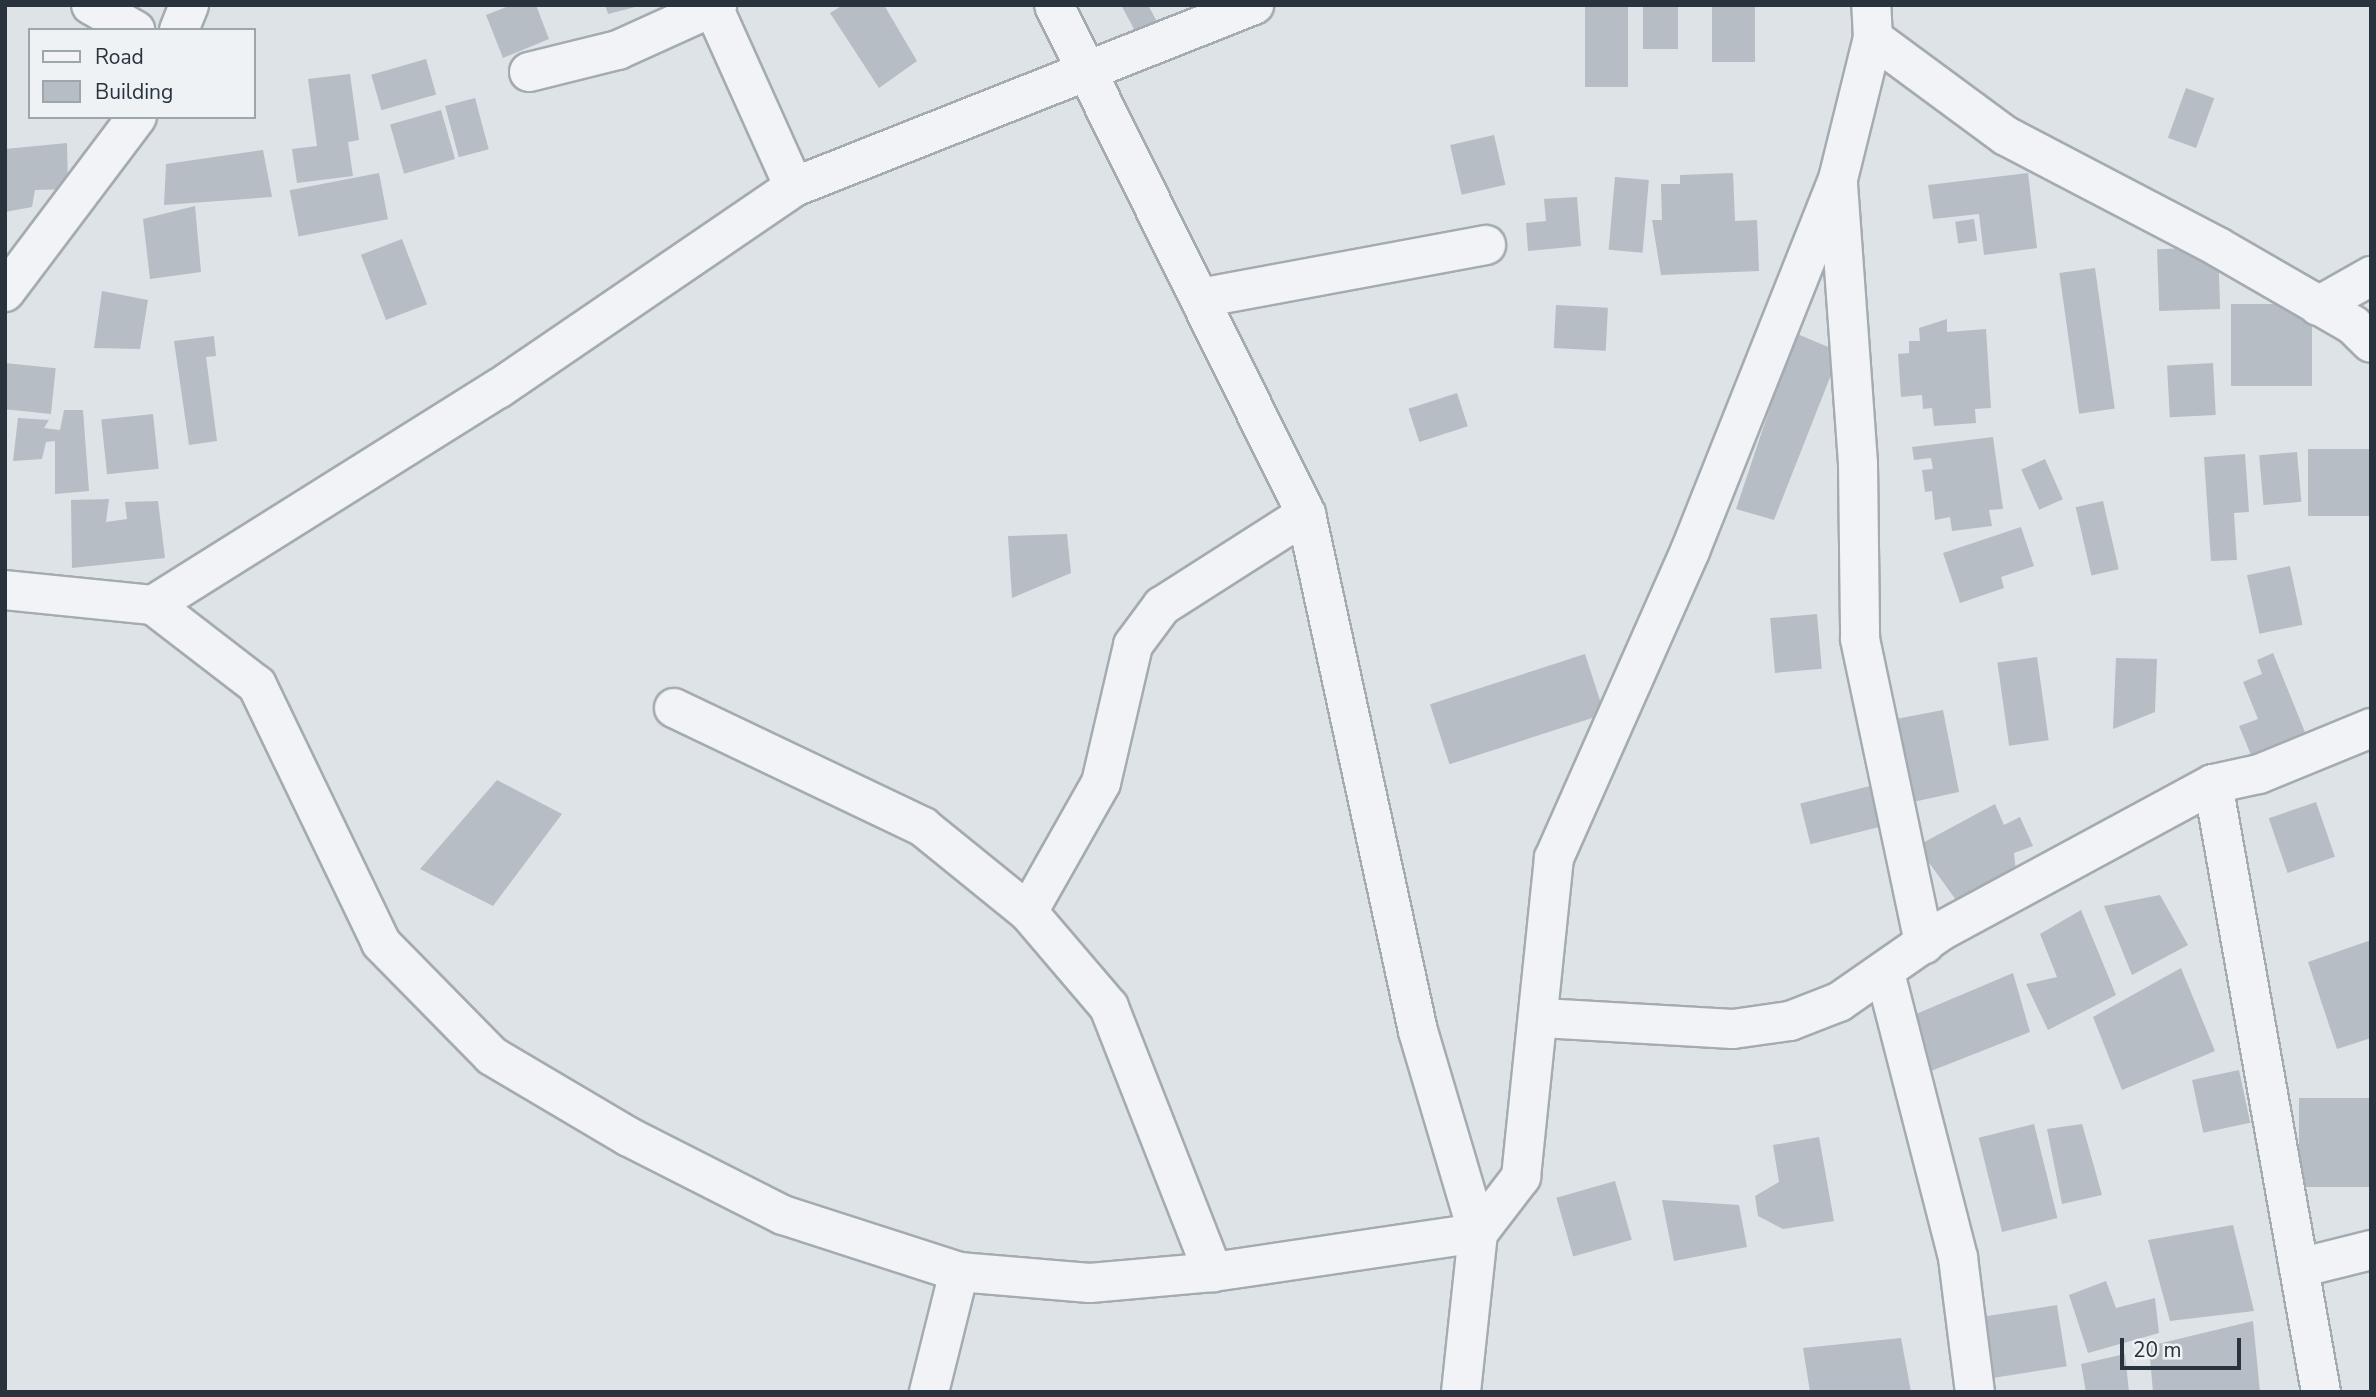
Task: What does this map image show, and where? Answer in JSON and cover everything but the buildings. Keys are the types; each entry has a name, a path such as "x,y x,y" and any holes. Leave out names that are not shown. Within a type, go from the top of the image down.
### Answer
{"street":[{"path":"91,5 131,28"},
{"path":"180,28 189,5"},
{"path":"1054,5 1084,73 1200,298 1306,514 1418,1031 1478,1233 1461,1392"},
{"path":"153,605 498,390 794,187 1254,5"},
{"path":"529,72 618,50 715,7 794,187"},
{"path":"5,590 153,605 257,685 382,943 492,1056 629,1137 783,1215 959,1272 1090,1283 1213,1272 1478,1233 1521,1177 1542,1018 1554,858 1690,551 1838,178 1872,22 2006,136 2318,306 2371,343"},
{"path":"5,292 135,119"},
{"path":"1838,178 1858,464 1860,639 1924,944"},
{"path":"1200,298 1486,245"},
{"path":"2318,306 2371,276"},
{"path":"1028,912 1101,783 1133,645 1162,606 1306,514"},
{"path":"674,708 923,827 1028,912 1109,1007 1213,1272"},
{"path":"1542,1018 1733,1029 1790,1021 1839,1002 1924,944 2213,785 2259,774 2371,728"},
{"path":"2213,785 2321,1392"},
{"path":"1885,973 1958,1258 1975,1392"},
{"path":"2299,1268 2371,1250"},
{"path":"929,1392 959,1272"}]}
